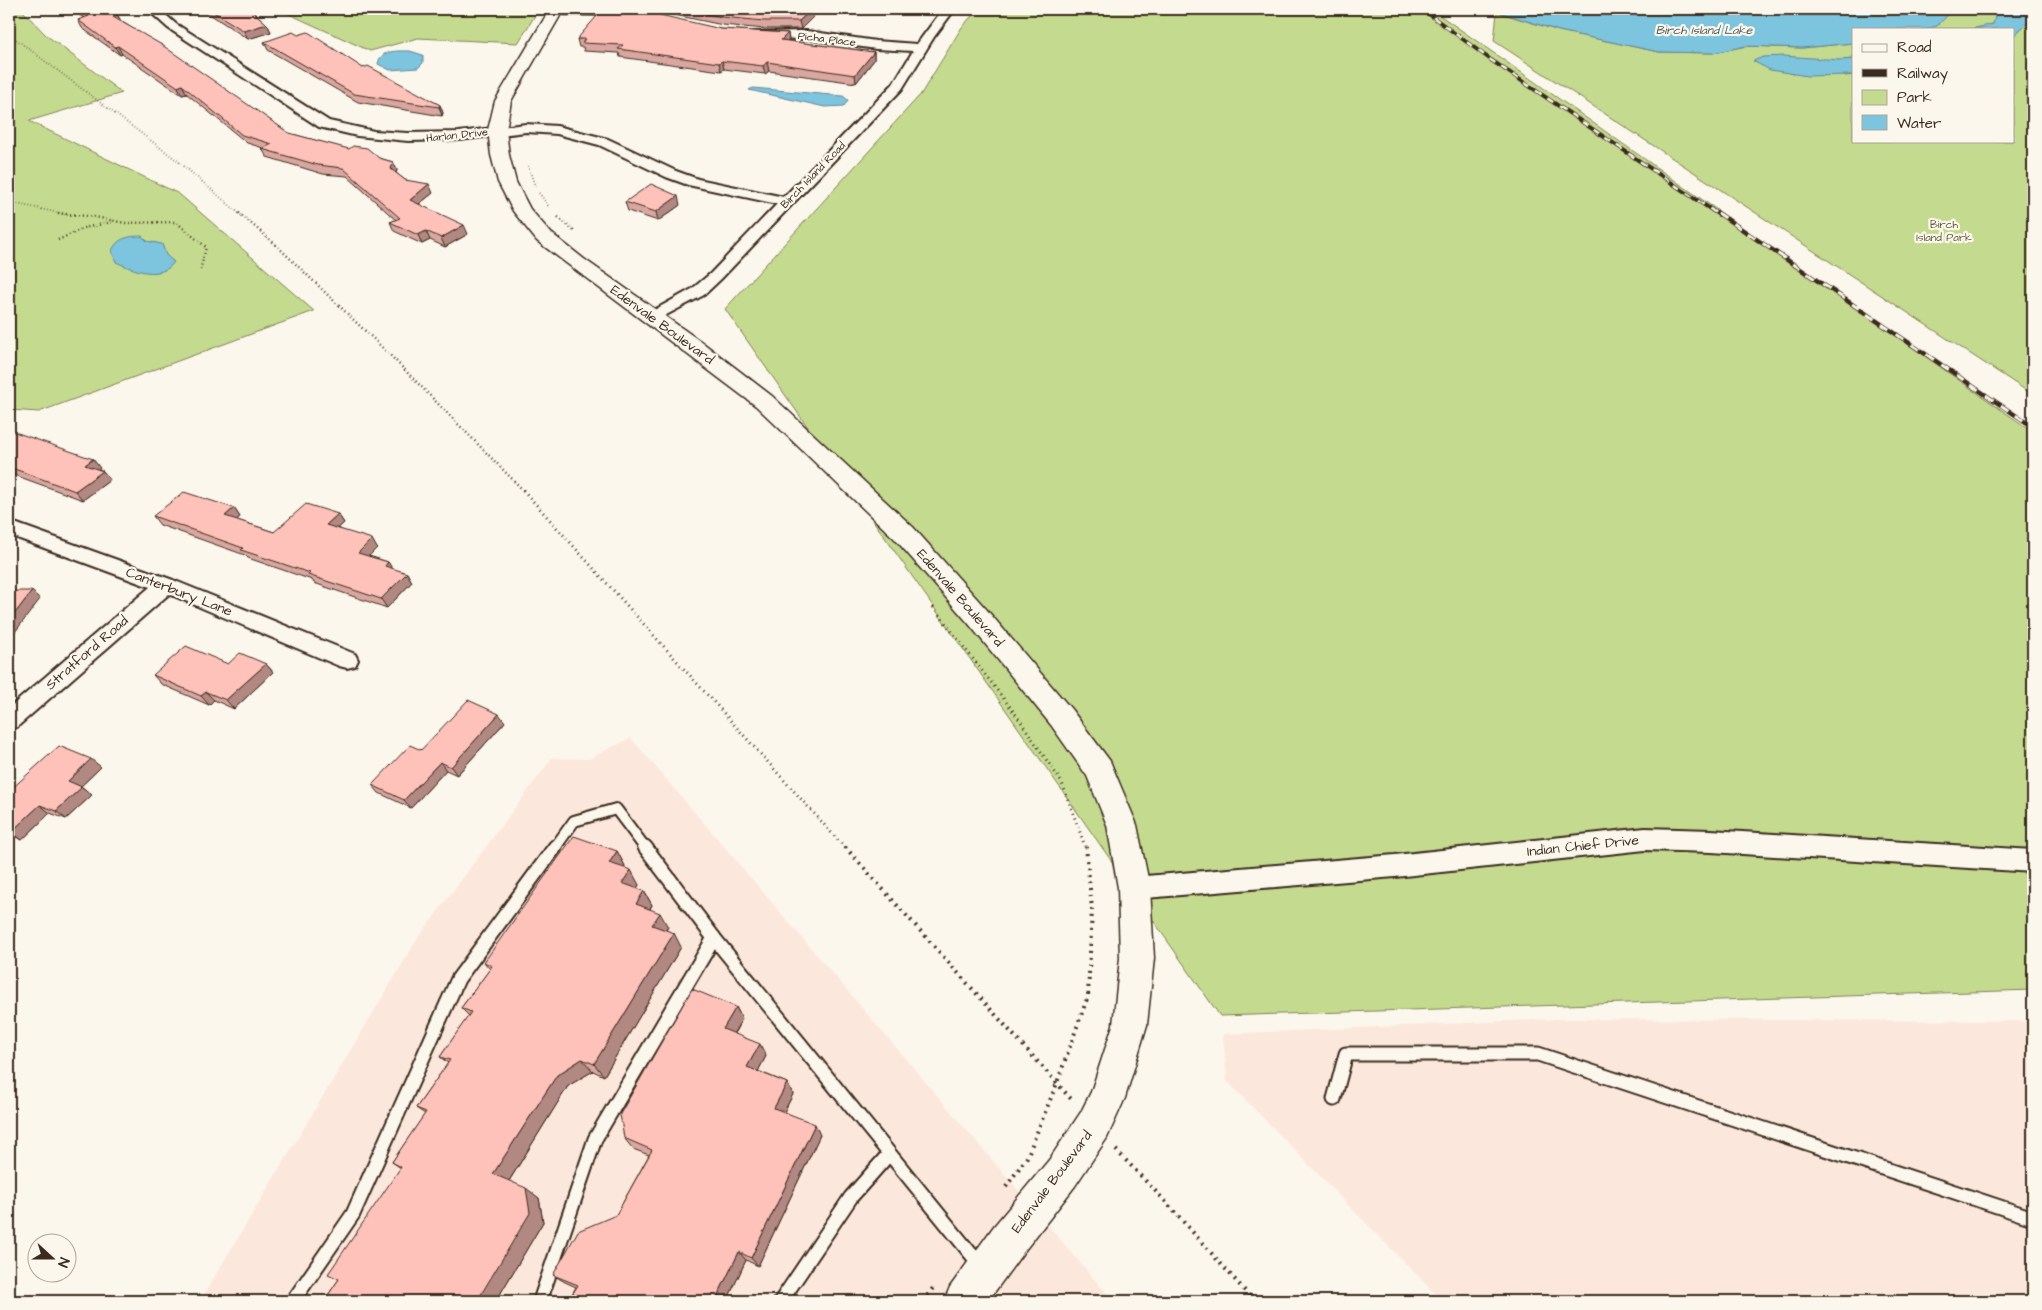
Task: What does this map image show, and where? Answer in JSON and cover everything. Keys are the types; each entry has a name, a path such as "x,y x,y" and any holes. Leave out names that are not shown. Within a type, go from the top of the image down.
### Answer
{"street":[{"name":"Harlan Drive","path":"153,9 172,26 324,124 351,132 384,137 421,138 508,129 549,129 610,145 680,178 787,202"},
{"name":"Birch Island Road","path":"653,317 698,292 716,276 898,86 909,70 920,48 938,21 949,9"},
{"name":"Edenvale Boulevard","path":"556,10 503,101 508,129 500,155 507,182 522,211 551,242 764,401 904,533 978,617 1060,717 1100,770 1122,826 1134,888 1138,958 1130,1025 1107,1098 1094,1125 1062,1173 971,1273"},
{"path":"556,10 643,13"},
{"name":"Picha Place","path":"744,34 807,35 876,45 920,48"},
{"name":"Canterbury Lane","path":"9,528 166,585 347,660"},
{"name":"Stratford Road","path":"9,721 166,585"},
{"name":"Indian Chief Drive","path":"1134,888 1394,866 1645,839 1711,841 2033,862"}],"lane":[{"path":"293,1301 353,1214 458,979 574,821 616,809 714,938 888,1154 971,1273"},
{"path":"540,1301 595,1139 714,938"},
{"path":"1334,1099 1346,1054 1538,1054 2033,1218"},
{"path":"781,1301 851,1197 888,1154"}],"path":[{"path":"9,34 178,161 276,245 394,359 522,489 1068,1096"},
{"path":"508,129 524,155 537,190 553,213 575,232"},
{"path":"9,202 60,214 95,217 124,223 176,222 206,247 206,254 200,271"},
{"path":"58,240 80,227 115,221"},
{"path":"929,601 1017,716 1062,783 1086,848 1092,909 1088,996 1057,1084 1027,1157 1004,1189"},
{"path":"1118,1152 1164,1200 1254,1301"},
{"path":"923,1301 971,1273"}],"shaded area":[{"path":"631,738 1113,1301 200,1301 418,938 552,758 588,759"},
{"path":"1556,1019 2033,1021 2033,1301 1442,1301 1227,1081 1223,1034"}],"green space":[{"path":"9,9 21,9 46,35 122,93 29,121 179,194 314,311 39,412 9,410"},
{"path":"278,9 539,9 518,43 418,38 370,51"},
{"path":"978,9 1431,9 2033,432 2033,990 1220,1016 725,309 921,94 962,27"},
{"path":"1952,9 1998,10 1993,24 1976,28 1930,28 1937,26"},
{"name":"Birch Island Park","path":"1497,12 1559,31 1659,52 1713,53 1746,46 1802,48 1852,43 1852,59 1841,60 1845,76 1852,75 1852,142 2014,142 2014,35 2033,18 2033,395 1494,41"}],"water":[{"name":"Birch Island Lake","path":"1489,9 1952,9 1937,26 1930,28 1852,28 1852,43 1802,48 1746,46 1713,53 1659,52 1559,31"},
{"path":"1997,9 2033,9 2033,18 2014,35 2014,28 1976,28 1993,24"},
{"path":"410,51 423,55 423,63 418,68 390,70 378,64 379,59 386,53"},
{"name":"Birch Island Lake","path":"1763,57 1852,59 1852,75 1807,76 1770,70 1753,61"},
{"path":"753,88 843,96 848,100 844,106 825,107 749,90"},
{"path":"142,236 147,241 162,244 166,255 174,262 168,268 162,271 146,272 138,271 116,262 112,251 117,243 128,237"}],"building":[{"path":"77,9 114,9 117,15 113,17 162,45 289,133 349,149 353,146 367,148 379,158 393,162 391,169 405,180 429,184 410,200 464,225 441,238 426,231 418,235 390,222 400,218 343,168 318,165 262,149 272,144 242,135 182,85 178,87 118,46 115,47 78,20 89,16"},
{"path":"209,9 250,9 267,24 244,31"},
{"path":"603,9 634,9 721,29 788,33 781,40 874,52 855,75 767,62 763,66 722,61 719,63 618,49 623,45 582,43 585,39 577,39"},
{"path":"681,9 812,9 799,21 764,21 722,17"},
{"path":"293,32 298,35 308,32 363,68 368,66 440,105 439,107 354,94 264,42"},
{"path":"651,184 678,196 656,212 625,202"},
{"path":"9,430 93,459 85,465 103,471 75,491 9,467"},
{"path":"184,492 234,508 225,516 274,532 306,504 338,514 326,525 372,539 358,553 388,562 385,566 407,573 381,599 308,575 310,573 241,550 243,548 153,516"},
{"path":"9,591 32,591 9,621"},
{"path":"186,646 228,664 240,653 266,664 226,700 206,692 201,696 153,675"},
{"path":"468,700 499,714 451,767 440,762 404,800 372,785 410,745 421,750"},
{"path":"59,746 91,759 68,781 82,787 56,811 40,805 11,832 9,831 9,791"},
{"path":"574,836 617,851 609,863 631,870 622,883 644,891 636,904 660,913 652,925 674,933 594,1064 582,1059 557,1075 493,1174 526,1188 530,1213 477,1301 324,1301 339,1279 328,1274 401,1167 392,1162 426,1112 416,1108 450,1060 440,1057 471,1012 461,1008 492,966 484,962"},
{"path":"692,989 736,1007 723,1029 760,1044 747,1067 787,1083 774,1108 815,1124 751,1258 739,1252 715,1301 568,1301 578,1285 553,1275 578,1231 616,1215 652,1150 624,1138 620,1114"}],"railway":[{"path":"1422,9 1491,60 1719,215"},
{"path":"1718,213 2033,427"}]}
